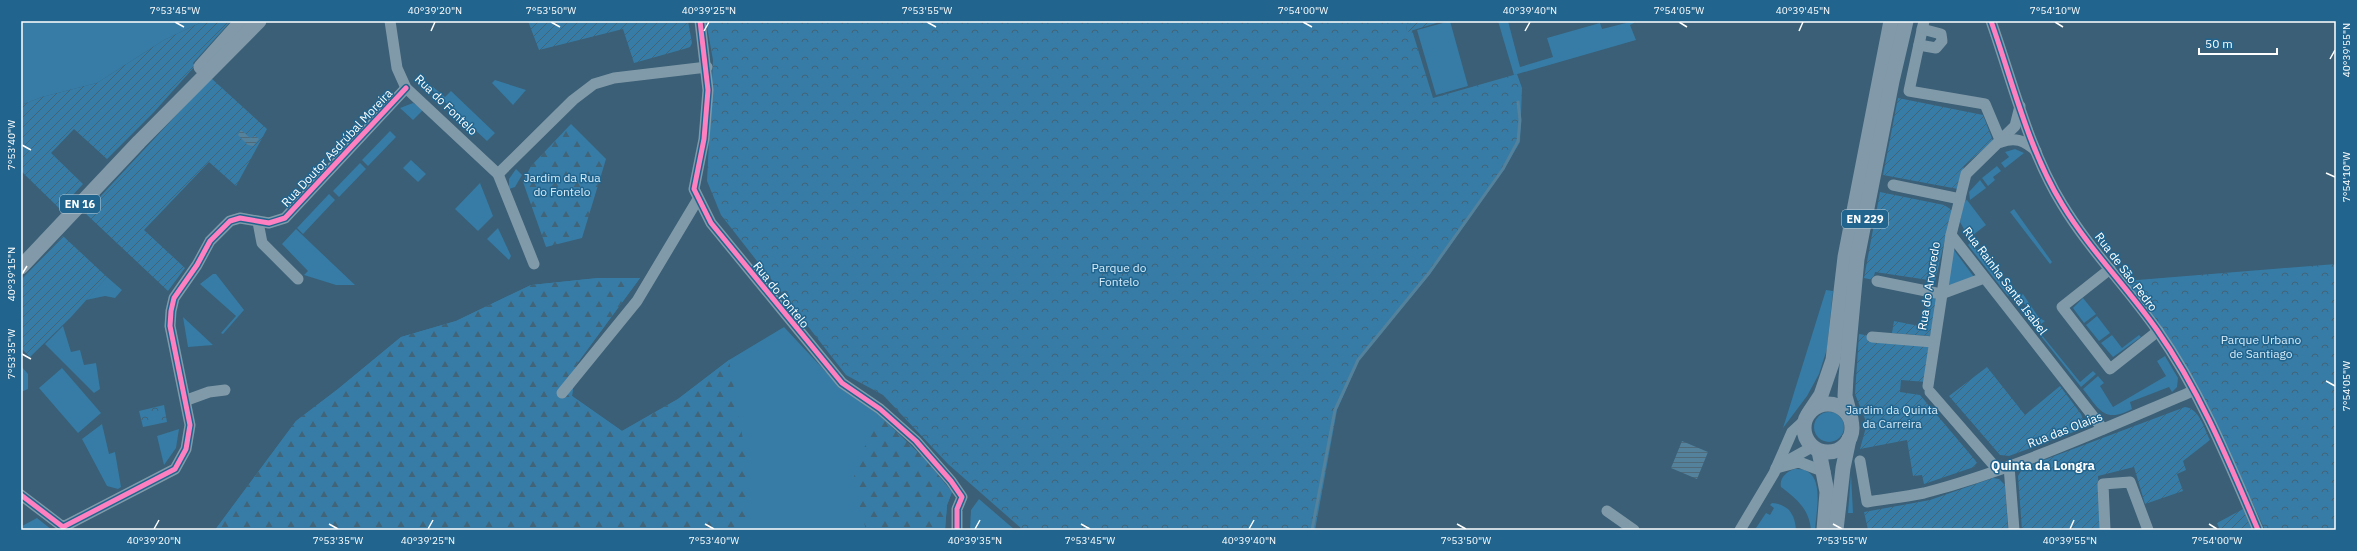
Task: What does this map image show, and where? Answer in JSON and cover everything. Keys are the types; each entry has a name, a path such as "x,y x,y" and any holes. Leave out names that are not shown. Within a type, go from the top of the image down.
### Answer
{"main road":[{"name":"EN 16","path":"139,142 242,21"},
{"path":"235,46 235,38 250,21"},
{"name":"EN 16","path":"21,266 139,142 259,21"},
{"name":"EN 229","path":"1807,417 1821,395 1833,360 1845,257 1891,21"},
{"name":"EN 229","path":"1836,530 1843,468 1852,426 1845,396 1857,259 1892,82 1906,21"},
{"path":"1824,530 1827,492 1825,472 1816,449 1805,436 1807,417 1820,405 1828,404 1842,408 1851,419"},
{"path":"1816,449 1830,452 1838,450 1849,439"}],"street":[{"name":"Rua do Fontelo","path":"390,21 397,68 406,88 498,174 534,264"},
{"name":"Rua do Fontelo","path":"700,21 707,67 708,90 704,139 694,189 698,199 711,223 842,382 880,408 916,441 951,481 962,497 957,509 957,530"},
{"name":"Rua de São Pedro","path":"1991,21 2037,152 2062,205 2158,331 2194,391 2258,530"},
{"path":"1919,45 1936,48 1942,41 1941,34 1923,25 1909,91 1985,104 2001,142 2010,139 2018,140 2025,142 2037,152"},
{"path":"498,174 572,100 594,84 614,78 707,67"},
{"name":"Rua Doutor Asdrúbal Moreira","path":"21,495 65,529 175,469 181,460 189,436 190,424 170,326 174,298 197,265 210,241 219,230 230,221 237,219 273,223 291,213 406,88"},
{"name":"Rua Rainha Santa Isabel","path":"2020,105 2015,126 2001,142 1966,174 1951,235 2103,429"},
{"path":"1893,186 1960,199"},
{"path":"562,394 638,301 698,199"},
{"path":"258,222 262,243 298,279"},
{"name":"Rua do Arvoredo","path":"1951,235 1933,342 1929,389 1997,469"},
{"path":"2110,269 2062,307 2110,369 2158,331"},
{"path":"1876,281 1941,294 1984,278"},
{"path":"1872,337 1933,342"},
{"path":"186,400 209,392 225,390"},
{"name":"Rua das Olaias","path":"1860,461 1866,502 1923,493 2009,466 2194,391"},
{"path":"1740,530 1776,468 1792,432 1807,417"},
{"path":"1776,468 1816,449"},
{"path":"1776,468 1799,462 1825,472"},
{"path":"2009,466 2014,530"},
{"path":"2105,530 2103,484 2130,482 2148,530"},
{"path":"1608,511 1634,530"}],"green space":[{"path":"21,21 204,21 164,40 97,83 42,97 21,105"},
{"path":"204,21 231,21 193,63 195,66 154,112 107,159 74,129 51,153 83,184 60,209 21,171 21,105 42,97 97,83 164,40"},
{"path":"528,21 688,21 692,43 690,47 634,63 623,29 539,50"},
{"name":"Parque do Fontelo","path":"706,21 1410,21 1411,24 1406,26 1407,31 1412,30 1433,98 1517,74 1522,88 1520,142 1504,169 1430,274 1359,360 1337,410 1315,530 1023,530 948,464 883,395 846,375 721,215 707,181 713,60"},
{"path":"1410,21 1443,21 1407,32 1406,25 1411,24"},
{"path":"1450,21 1468,86 1436,95 1417,30"},
{"path":"1498,21 1508,21 1520,67 1553,57 1547,38 1600,23 1602,29 1634,21 1634,23 1630,25 1636,40 1514,75"},
{"path":"211,78 267,129 236,186 209,162 144,230 185,268 168,291 85,213"},
{"path":"495,80 526,90 513,105 492,83"},
{"path":"433,87 445,97 451,91 495,133 487,141 431,89"},
{"path":"1898,98 1983,115 1993,141 1964,166 1958,189 1883,175"},
{"path":"413,103 424,109 413,120 400,108"},
{"name":"Jardim da Rua do Fontelo","path":"571,124 606,159 582,238 546,247 523,182 531,166"},
{"path":"390,131 396,137 368,166 362,160"},
{"path":"2015,149 2024,153 2005,168 2001,163 2009,157 2005,152"},
{"path":"411,160 426,174 418,182 403,168"},
{"path":"360,163 366,169 339,197 333,191"},
{"path":"1997,166 2001,171 1993,177 1995,180 1988,186 1982,178"},
{"path":"516,169 522,175 515,187 509,189 509,179"},
{"path":"1980,180 1986,188 1970,200 1969,192"},
{"path":"480,183 493,216 478,231 455,209"},
{"path":"1880,192 1944,205 1952,210 1935,281 1875,272 1873,280 1864,278"},
{"path":"329,194 335,200 303,234 297,228"},
{"path":"1967,200 1986,225 1969,238 1960,222 1964,201"},
{"path":"2014,209 2052,262 2050,264 2010,212"},
{"path":"498,228 511,256 509,260 487,239"},
{"path":"296,229 355,285 336,285 304,275 308,271 282,244"},
{"path":"63,236 107,277 71,317 30,357 21,348 21,280"},
{"path":"1971,242 2010,294 2008,296 1968,245"},
{"path":"1954,250 1974,277 1947,286"},
{"name":"Parque Urbano de Santiago","path":"2336,264 2336,530 2265,530 2235,465 2125,281"},
{"path":"213,274 216,274 244,310 223,334 221,333 236,316 200,284"},
{"path":"107,277 122,290 115,298 105,296 86,300"},
{"path":"598,278 640,278 576,365 572,396 622,431 678,399 729,360 784,327 840,387 878,414 952,492 947,505 945,530 215,530 296,421 338,389 401,337 456,321 531,285"},
{"path":"598,278 640,278 576,365 572,396 622,431 678,399 729,360 747,462 748,530 215,530 296,421 338,389 401,337 456,321 531,285"},
{"path":"1826,290 1833,291 1827,349 1819,374 1807,396 1783,428"},
{"path":"2023,294 2039,318 2045,321 2041,324 2019,297"},
{"path":"1930,297 1937,299 1930,336 1892,333 1894,321 1924,327"},
{"path":"2083,298 2096,314 2084,323 2073,308"},
{"path":"2097,316 2110,333 2099,341 2086,325"},
{"path":"183,317 213,345 188,347"},
{"path":"63,326 71,352 80,350 84,365 96,363 100,389 94,393 45,344"},
{"name":"Jardim da Quinta da Carreira","path":"1859,334 1931,346 1926,382 1901,380 1900,392 1920,395 1975,460 1977,463 1974,467 1924,484 1922,475 1913,476 1907,440 1860,449 1866,427 1865,419 1855,394"},
{"path":"2041,334 2080,382 2093,371 2096,374 2081,387 2040,335"},
{"path":"2112,335 2122,348 2139,335 2141,337 2113,357 2101,343"},
{"path":"2165,356 2178,378 2177,387 2172,392 2169,387 2130,402 2132,409 2123,413 2108,415 2103,412 2093,403 2083,389 2098,376 2104,383 2100,386 2113,407 2166,376 2157,361"},
{"path":"22,367 28,374 28,389 21,392"},
{"path":"1987,367 2025,415 2060,386 2081,414 2083,422 2081,426 2076,431 2009,456 2000,455 1949,396"},
{"path":"62,368 101,413 78,433 39,388"},
{"path":"164,405 167,422 143,427 139,411"},
{"path":"2185,407 2194,411 2210,440 2183,461 2186,470 2177,474 2183,491 2145,504 2134,467 2098,476 2100,530 2022,530 2018,476 2023,468"},
{"path":"1829,412 1840,416 1844,427 1840,438 1829,442 1818,438 1814,427 1818,416"},
{"path":"878,414 926,460 952,492 947,505 945,530 866,530 855,488 854,473"},
{"path":"102,424 109,454 115,452 121,487 118,489 107,486 82,439"},
{"path":"179,429 176,448 164,465 157,436"},
{"path":"1795,469 1805,470 1812,475 1816,482 1818,502 1815,530 1811,530 1805,510 1797,500 1781,487 1781,481 1784,475"},
{"path":"1851,474 1853,513 1848,513"},
{"path":"1993,478 1999,479 2005,485 2008,530 1868,530 1864,512 1930,500"},
{"path":"979,499 1015,530 970,530 971,510"},
{"path":"1772,503 1782,505 1790,511 1794,519 1796,530 1756,528 1766,513 1770,515 1774,508 1770,505"},
{"path":"2243,509 2252,530 2218,530 2219,528 2217,523"},
{"path":"37,518 52,530 23,530 22,526"}],"shaded area":[{"path":"241,130 250,138 255,136 259,139 253,146 248,145 238,135"},
{"path":"1682,441 1708,452 1697,479 1671,468"}],"waterway":[{"path":"1312,530 1335,410 1358,360 1429,273 1503,169 1518,141 1520,120 1518,102"}],"cycle path":[{"path":"700,21 708,90 704,139 694,189 711,223 842,383 880,409 916,441 951,481 962,497 957,509 957,530"},
{"path":"1991,21 2022,115 2050,183 2084,237 2157,330 2187,377 2213,427 2258,530"},
{"path":"21,495 63,527 175,469 186,449 190,425 170,326 174,298 197,265 210,241 230,221 240,218 269,223 285,218 406,88"}],"district":[{"name":"Quinta da Longra","path":"2043,465"}]}
